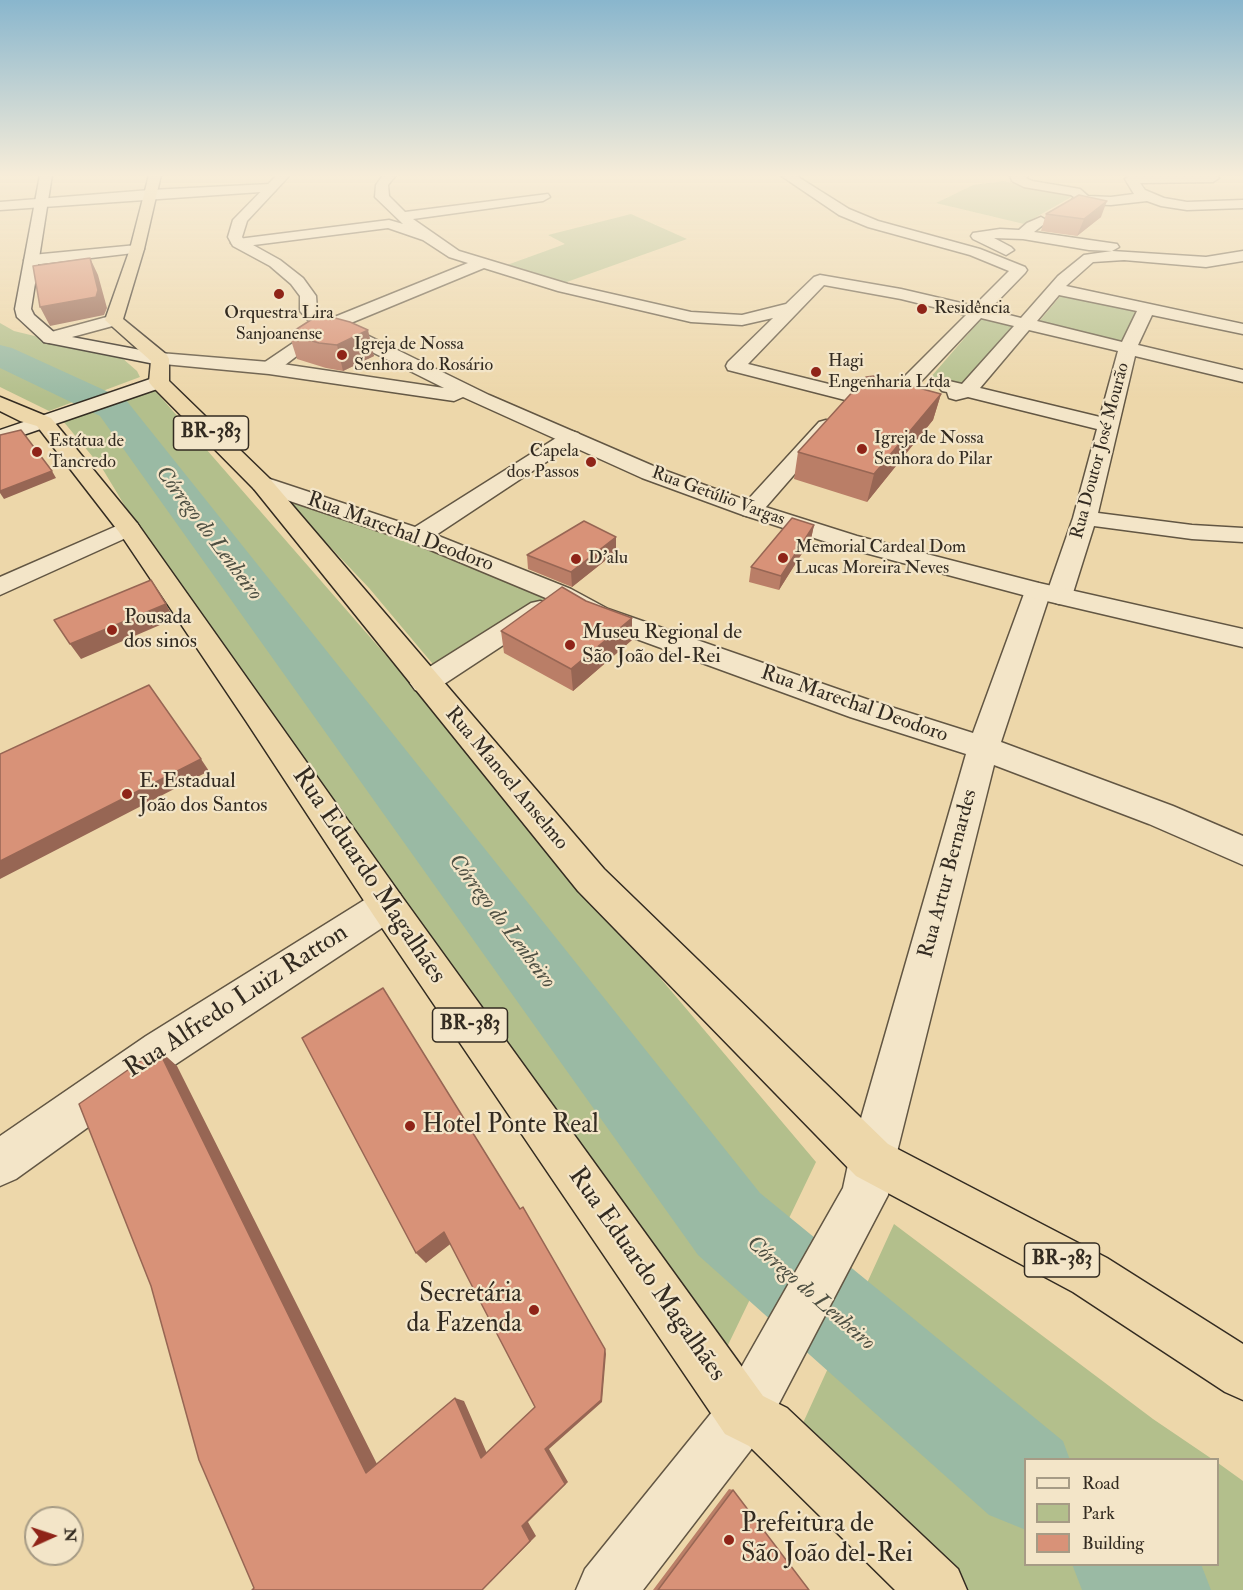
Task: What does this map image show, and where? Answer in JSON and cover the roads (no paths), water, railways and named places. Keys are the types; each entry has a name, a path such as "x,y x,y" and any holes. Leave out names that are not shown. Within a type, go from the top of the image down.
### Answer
{"highway":[{"path":"137,249 114,320 160,359 159,382"},
{"name":"Rua Manoel Anselmo","path":"159,382 262,484 591,880 868,1177"},
{"name":"BR-383","path":"0,403 48,417"},
{"name":"Rua Eduardo Magalhães","path":"48,417 264,723 387,905 744,1415 768,1427 937,1590"},
{"name":"BR-383","path":"868,1177 1090,1275 1243,1374"}],"street":[{"path":"34,249 23,309 31,323 50,338 160,359 269,368 482,399"},
{"path":"32,260 135,249"},
{"path":"249,249 275,263 297,281 308,296 309,312 482,399"},
{"path":"446,249 454,254 564,288 691,317 742,320 793,308"},
{"path":"965,249 1034,271"},
{"path":"1006,249 1017,261 1060,284 1147,308 1243,329"},
{"path":"1131,249 1185,256 1243,273"},
{"path":"1179,249 1239,256"},
{"path":"961,393 1060,284 1085,260 1098,255 1124,255 1206,262 1239,256"},
{"path":"269,368 301,344 332,327 333,324 483,263"},
{"path":"1034,271 975,313 904,388 895,392 853,396 735,366 820,280 901,294 975,313 1243,376"},
{"name":"Rua Doutor José Mourão","path":"1049,593 1085,518 1128,348 1147,308"},
{"path":"50,338 114,320"},
{"path":"0,427 48,417 110,399 159,382 186,369 210,364"},
{"path":"914,377 961,393 1107,425"},
{"path":"751,510 853,396"},
{"name":"Rua Getúlio Vargas","path":"482,399 571,436 650,473 751,510 848,541 1049,593 1243,638"},
{"path":"0,437 48,417"},
{"path":"418,536 571,436"},
{"name":"Rua Marechal Deodoro","path":"262,484 418,536 562,595 598,615 861,709 983,748 1161,815 1243,851"},
{"path":"1085,518 1192,532 1243,535"},
{"path":"0,587 128,528"},
{"name":"Rua Artur Bernardes","path":"606,1590 744,1415 868,1177 983,748 1049,593"},
{"path":"425,683 562,595"},
{"name":"Rua Alfredo Luiz Ratton","path":"0,1163 160,1050 387,905"}],"waterway":[{"name":"Córrego do Lenheiro","path":"0,355 113,408 729,1224 1024,1476"},
{"name":"Córrego do Lenheiro","path":"1128,1566 1156,1590"}],"place":[{"name":"Orquestra Lira Sanjoanense","path":"279,294"},
{"name":"Residência","path":"922,309"},
{"name":"Igreja de Nossa Senhora do Rosário","path":"342,355"},
{"name":"Hagi Engenharia Ltda","path":"816,372"},
{"name":"Igreja de Nossa Senhora do Pilar","path":"862,449"},
{"name":"Estátua de Tancredo","path":"37,452"},
{"name":"Capela dos Passos","path":"591,462"},
{"name":"Memorial Cardeal Dom Lucas Moreira Neves","path":"783,558"},
{"name":"D'alu","path":"576,559"},
{"name":"Pousada dos sinos","path":"112,630"},
{"name":"Museu Regional de São João del-Rei","path":"570,645"},
{"name":"E. Estadual João dos Santos","path":"127,794"},
{"name":"Hotel Ponte Real","path":"410,1126"},
{"name":"Secretária da Fazenda","path":"534,1310"},
{"name":"Prefeitura de São João del-Rei","path":"729,1540"}]}
